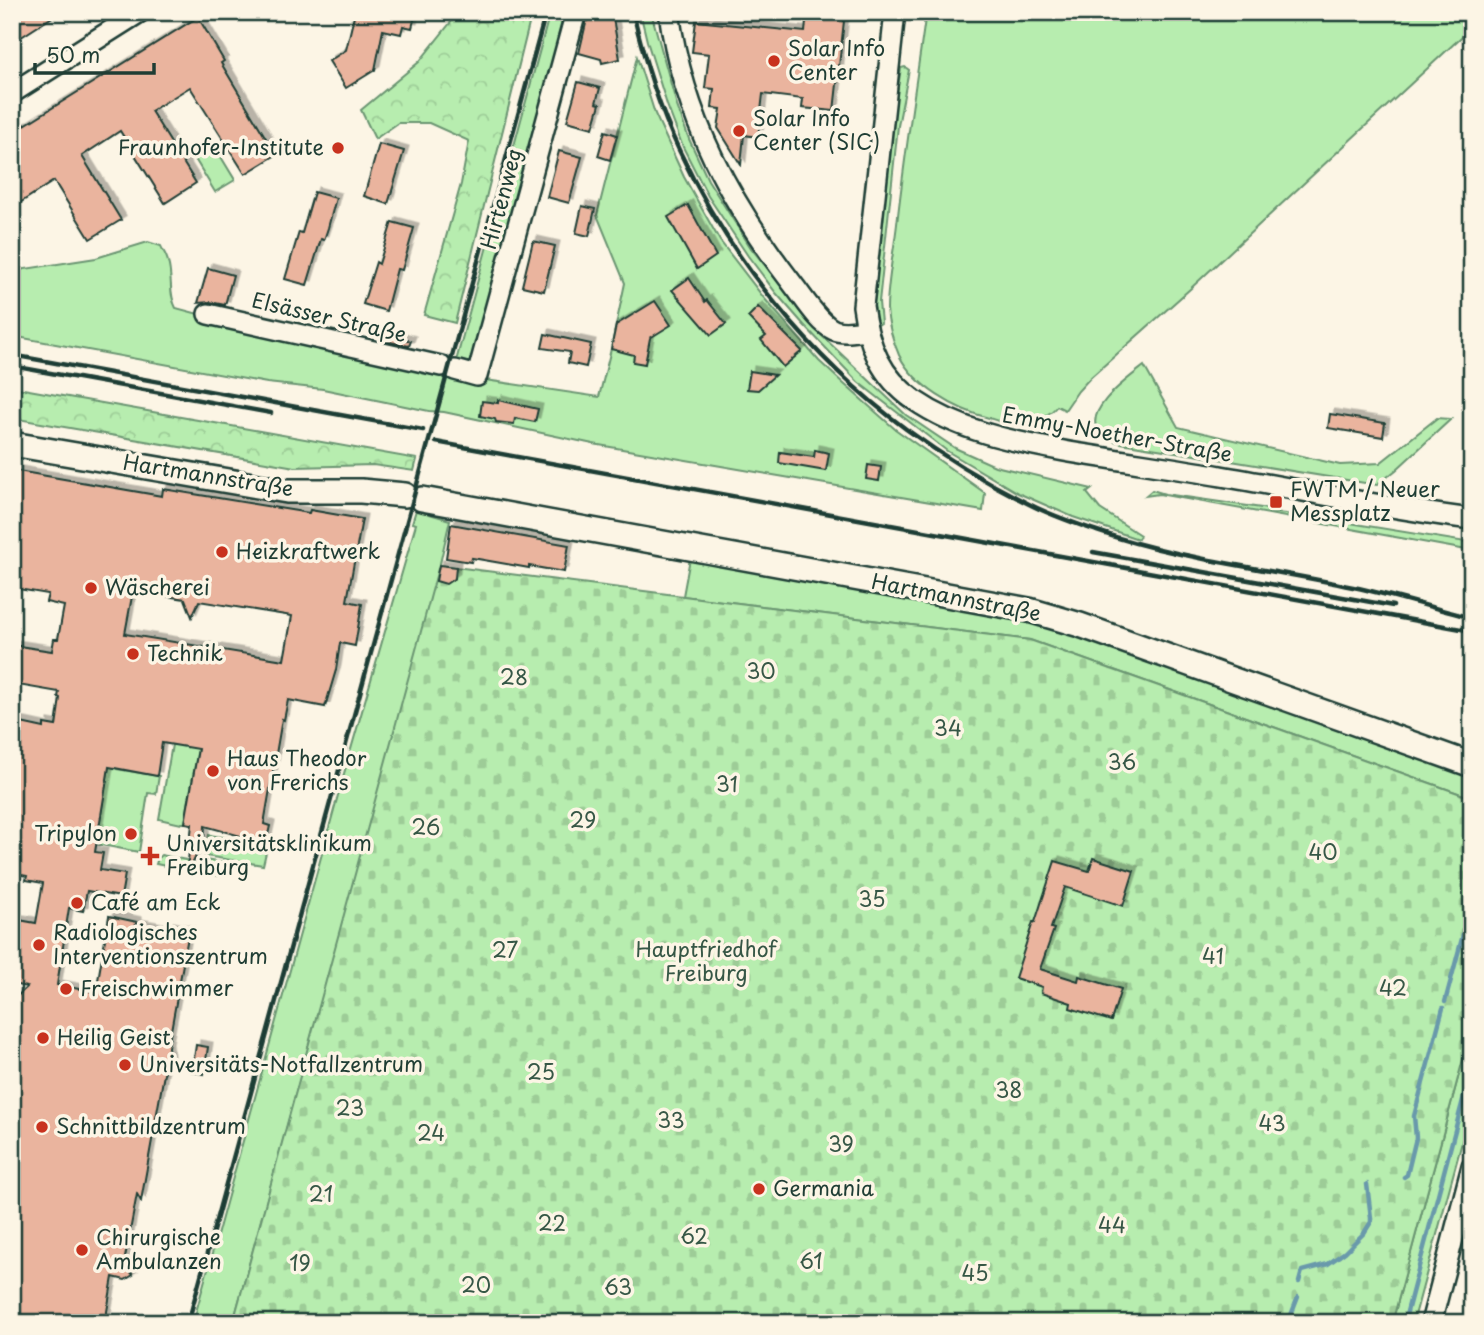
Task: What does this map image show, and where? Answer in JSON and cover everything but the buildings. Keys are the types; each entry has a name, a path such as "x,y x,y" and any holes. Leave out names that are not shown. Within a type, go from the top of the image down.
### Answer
{"street":[{"path":"12,93 140,12"},
{"name":"Hirtenweg","path":"448,368 477,376 576,12"},
{"path":"669,12 673,40 691,107 718,170 745,218 826,326 837,332 866,330"},
{"name":"Emmy-Noether-Straße","path":"895,12 863,306 866,330 877,358 888,376 903,391 962,426 1013,442 1472,519"},
{"name":"Elsässer Straße","path":"208,314 448,368"},
{"name":"Hartmannstraße","path":"12,444 287,491 361,491 413,497 1029,610 1080,625 1472,765"},
{"path":"1431,1323 1472,1166"}],"green space":[{"path":"459,12 532,12 455,323 424,315 461,184 469,141 429,123 398,123 375,139 361,110 419,62"},
{"path":"550,12 569,12 473,361 455,365"},
{"path":"640,12 651,12 677,106 708,180 751,248 821,335 906,415 955,448 995,466 1092,489 1087,493 1100,509 1140,535 1138,539 1073,517 1018,493 947,451 858,382 804,325 748,256 708,196 683,147 667,105"},
{"path":"926,12 1472,12 1472,27 1190,289 1090,378 1065,410 1057,406 1040,418 1016,425 963,409 925,386 899,355 890,327 887,309 889,278"},
{"path":"637,57 655,114 684,177 720,241 764,298 819,361 895,429 985,493 983,511 593,444 323,389 267,383 12,336 12,271 96,258 148,242 161,246 167,258 176,308 452,375 599,397 625,283 597,215"},
{"path":"901,68 909,70 898,126 879,302 881,323 878,325 874,324 871,305 892,123"},
{"path":"215,147 235,180 215,192 195,159"},
{"path":"1144,366 1178,427 1340,465 1380,463 1437,418 1451,419 1377,485 1108,439 1096,426 1096,416 1109,396"},
{"path":"12,387 417,459 414,471 373,465 295,467 12,418"},
{"path":"1152,490 1268,509 1269,512 1472,543 1472,551 1159,494 1145,496"},
{"path":"416,510 450,520 436,581 233,1323 193,1323 343,777 416,524 412,523"},
{"path":"691,553 1027,616 1472,773 1472,798 1030,640 683,596"},
{"name":"Hauptfriedhof Freiburg","path":"439,565 1030,640 1472,798 1472,1026 1392,1323 233,1323"},
{"path":"204,713 185,823 159,819 173,739"},
{"path":"110,760 117,769 159,776 156,794 148,793 139,852 96,844"},
{"path":"209,835 236,839 244,837 268,844 263,865 205,856"},
{"path":"161,855 186,860 190,864 190,871 156,864"},
{"path":"205,860 223,863 221,876 202,873"},
{"path":"1472,1026 1472,1105 1413,1323 1392,1323"}],"waterway":[{"path":"1445,1002 1472,901"},
{"path":"1404,1177 1407,1175 1416,1138 1414,1116 1443,1008"},
{"path":"1404,1323 1472,1066"},
{"path":"1299,1282 1302,1271 1328,1264 1364,1233 1371,1222 1367,1184"},
{"path":"1288,1323 1298,1297"}],"railway":[{"path":"188,1323 546,12"},
{"path":"633,12 664,116 699,190 722,229 747,267 805,338 837,371 906,429 1013,496 1097,531 1192,556 1368,590 1472,618"},
{"path":"12,355 423,430"},
{"path":"12,366 271,413"},
{"path":"436,442 1472,631"},
{"path":"1093,552 1393,606"}],"place":[{"name":"Solar Info Center","path":"774,61"},
{"name":"Solar Info Center (SIC)","path":"739,131"},
{"name":"Fraunhofer-Institute","path":"338,148"},
{"name":"FWTM / Neuer Messplatz","path":"1276,502"},
{"name":"Heizkraftwerk","path":"222,552"},
{"name":"Wäscherei","path":"91,588"},
{"name":"Technik","path":"133,654"},
{"name":"Haus Theodor von Frerichs","path":"213,771"},
{"name":"Tripylon","path":"131,834"},
{"name":"Universitätsklinikum Freiburg","path":"150,856"},
{"name":"Café am Eck","path":"77,903"},
{"name":"Radiologisches Interventionszentrum","path":"39,945"},
{"name":"Freischwimmer","path":"66,989"},
{"name":"Heilig Geist","path":"43,1038"},
{"name":"Universitäts-Notfallzentrum","path":"125,1065"},
{"name":"Schnittbildzentrum","path":"42,1127"},
{"name":"Germania","path":"759,1189"},
{"name":"Chirurgische Ambulanzen","path":"82,1250"}],"park label":[{"name":"30","path":"761,672"},
{"name":"28","path":"514,678"},
{"name":"34","path":"948,729"},
{"name":"36","path":"1122,763"},
{"name":"31","path":"727,785"},
{"name":"29","path":"583,821"},
{"name":"26","path":"426,828"},
{"name":"40","path":"1323,853"},
{"name":"35","path":"872,900"},
{"name":"27","path":"505,951"},
{"name":"41","path":"1213,957"},
{"name":"42","path":"1393,989"},
{"name":"25","path":"541,1073"},
{"name":"38","path":"1009,1091"},
{"name":"23","path":"350,1109"},
{"name":"33","path":"671,1121"},
{"name":"43","path":"1272,1124"},
{"name":"24","path":"431,1134"},
{"name":"39","path":"841,1145"},
{"name":"21","path":"321,1195"},
{"name":"22","path":"552,1224"},
{"name":"44","path":"1112,1226"},
{"name":"62","path":"694,1237"},
{"name":"61","path":"811,1262"},
{"name":"19","path":"300,1264"},
{"name":"45","path":"975,1274"},
{"name":"20","path":"476,1286"},
{"name":"63","path":"618,1288"}]}
